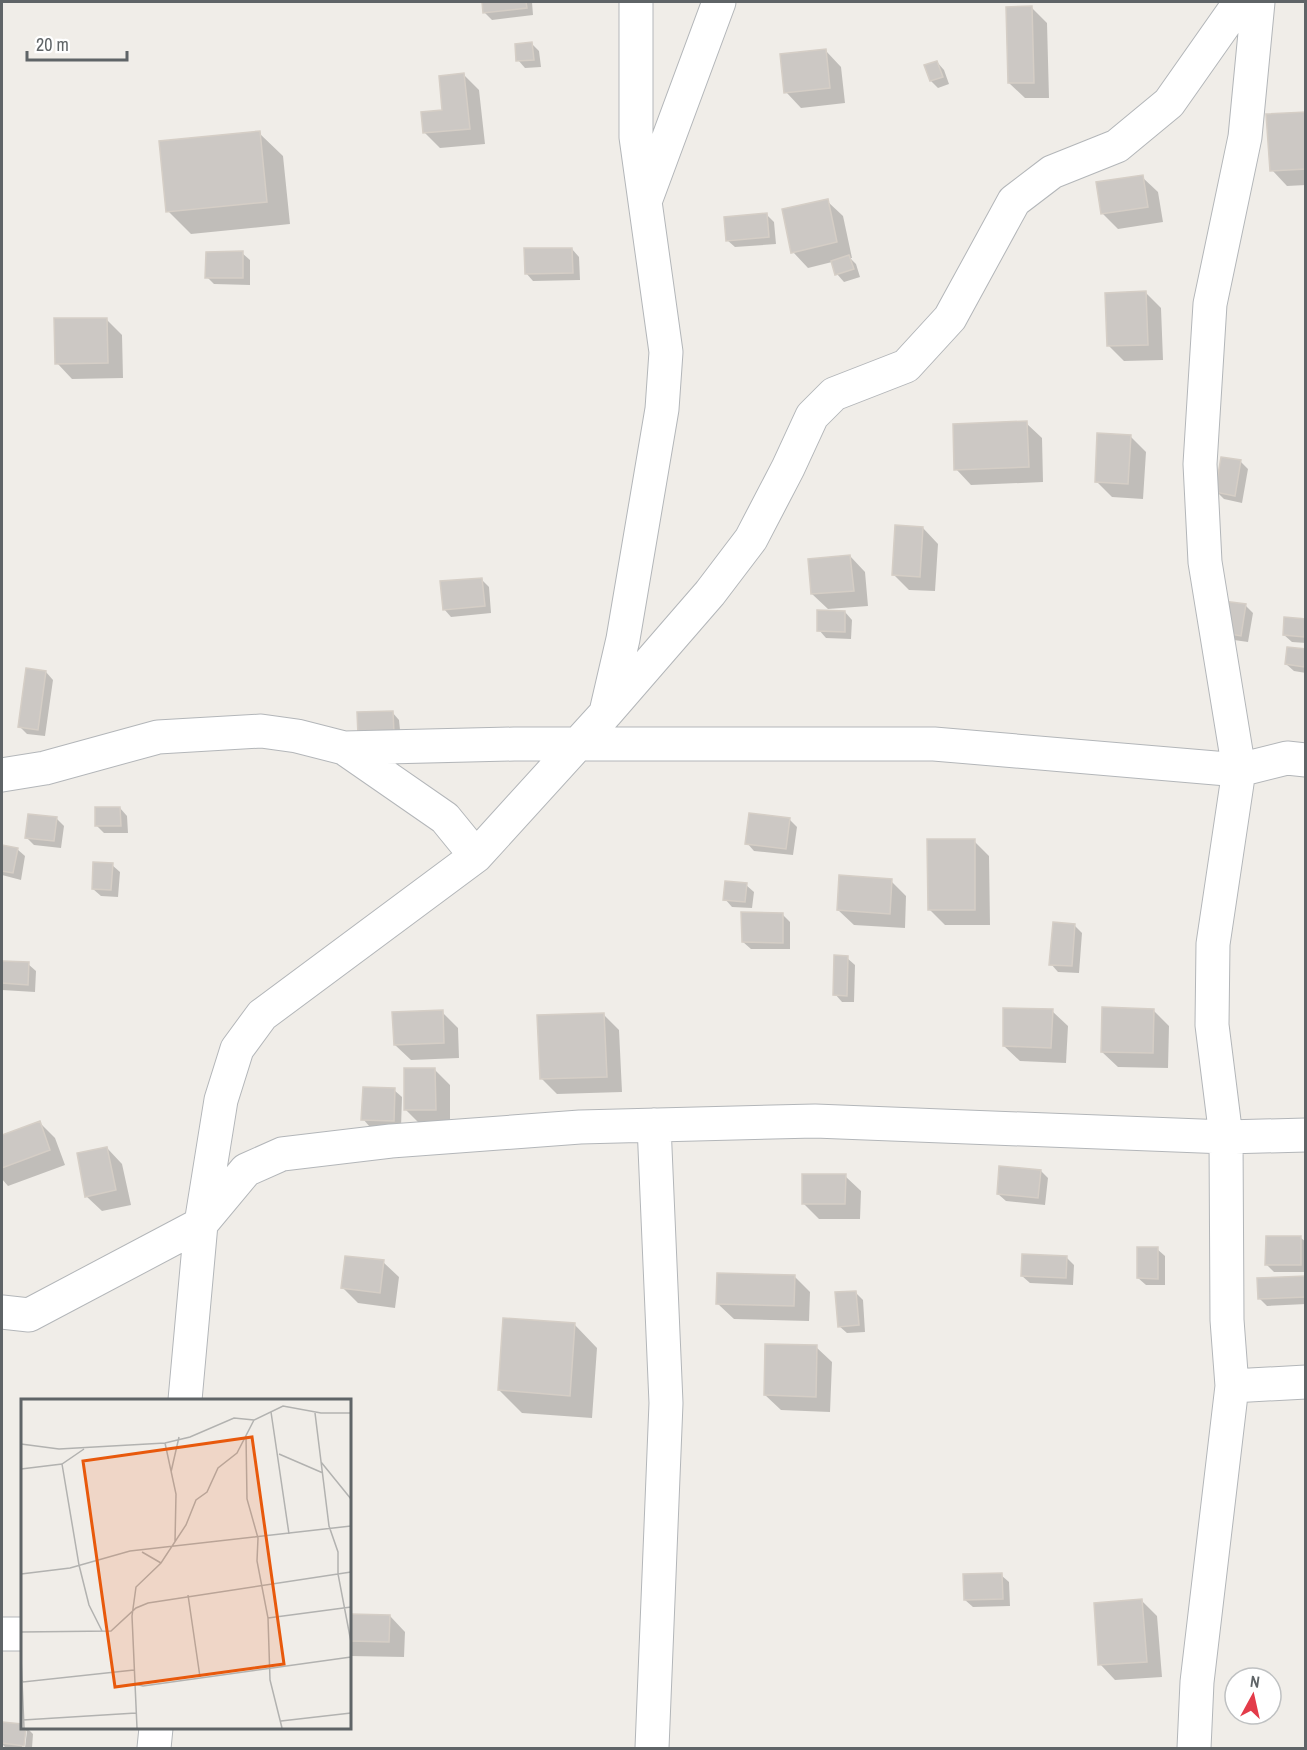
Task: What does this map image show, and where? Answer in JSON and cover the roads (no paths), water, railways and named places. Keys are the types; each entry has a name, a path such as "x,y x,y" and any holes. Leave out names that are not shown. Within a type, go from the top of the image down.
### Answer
{"street":[{"path":"606,713 623,639 663,398 666,352 636,137 636,2"},
{"path":"644,204 719,2"},
{"path":"185,1399 201,1224 221,1100 237,1049 262,1015 476,855 606,713 711,593 751,539 812,416 834,393 906,366 950,318 1014,201 1052,172 1117,146 1169,103 1240,2"},
{"path":"1194,1749 1197,1682 1232,1386 1227,1320 1226,1137 1212,1025 1213,944 1239,770 1205,562 1200,464 1210,304 1245,137 1258,2"},
{"path":"2,775 45,768 158,737 261,731 297,736 344,748 578,744 934,744 1239,770 1287,758 1305,760"},
{"path":"344,748 445,818 476,855"},
{"path":"2,1312 29,1315 201,1224 246,1170 282,1154 336,1147 580,1127 815,1121 1226,1137 1305,1135"},
{"path":"652,1749 666,1403 654,1125"},
{"path":"1232,1386 1305,1382"},
{"path":"2,1634 21,1634"},
{"path":"154,1748 156,1729"}]}
